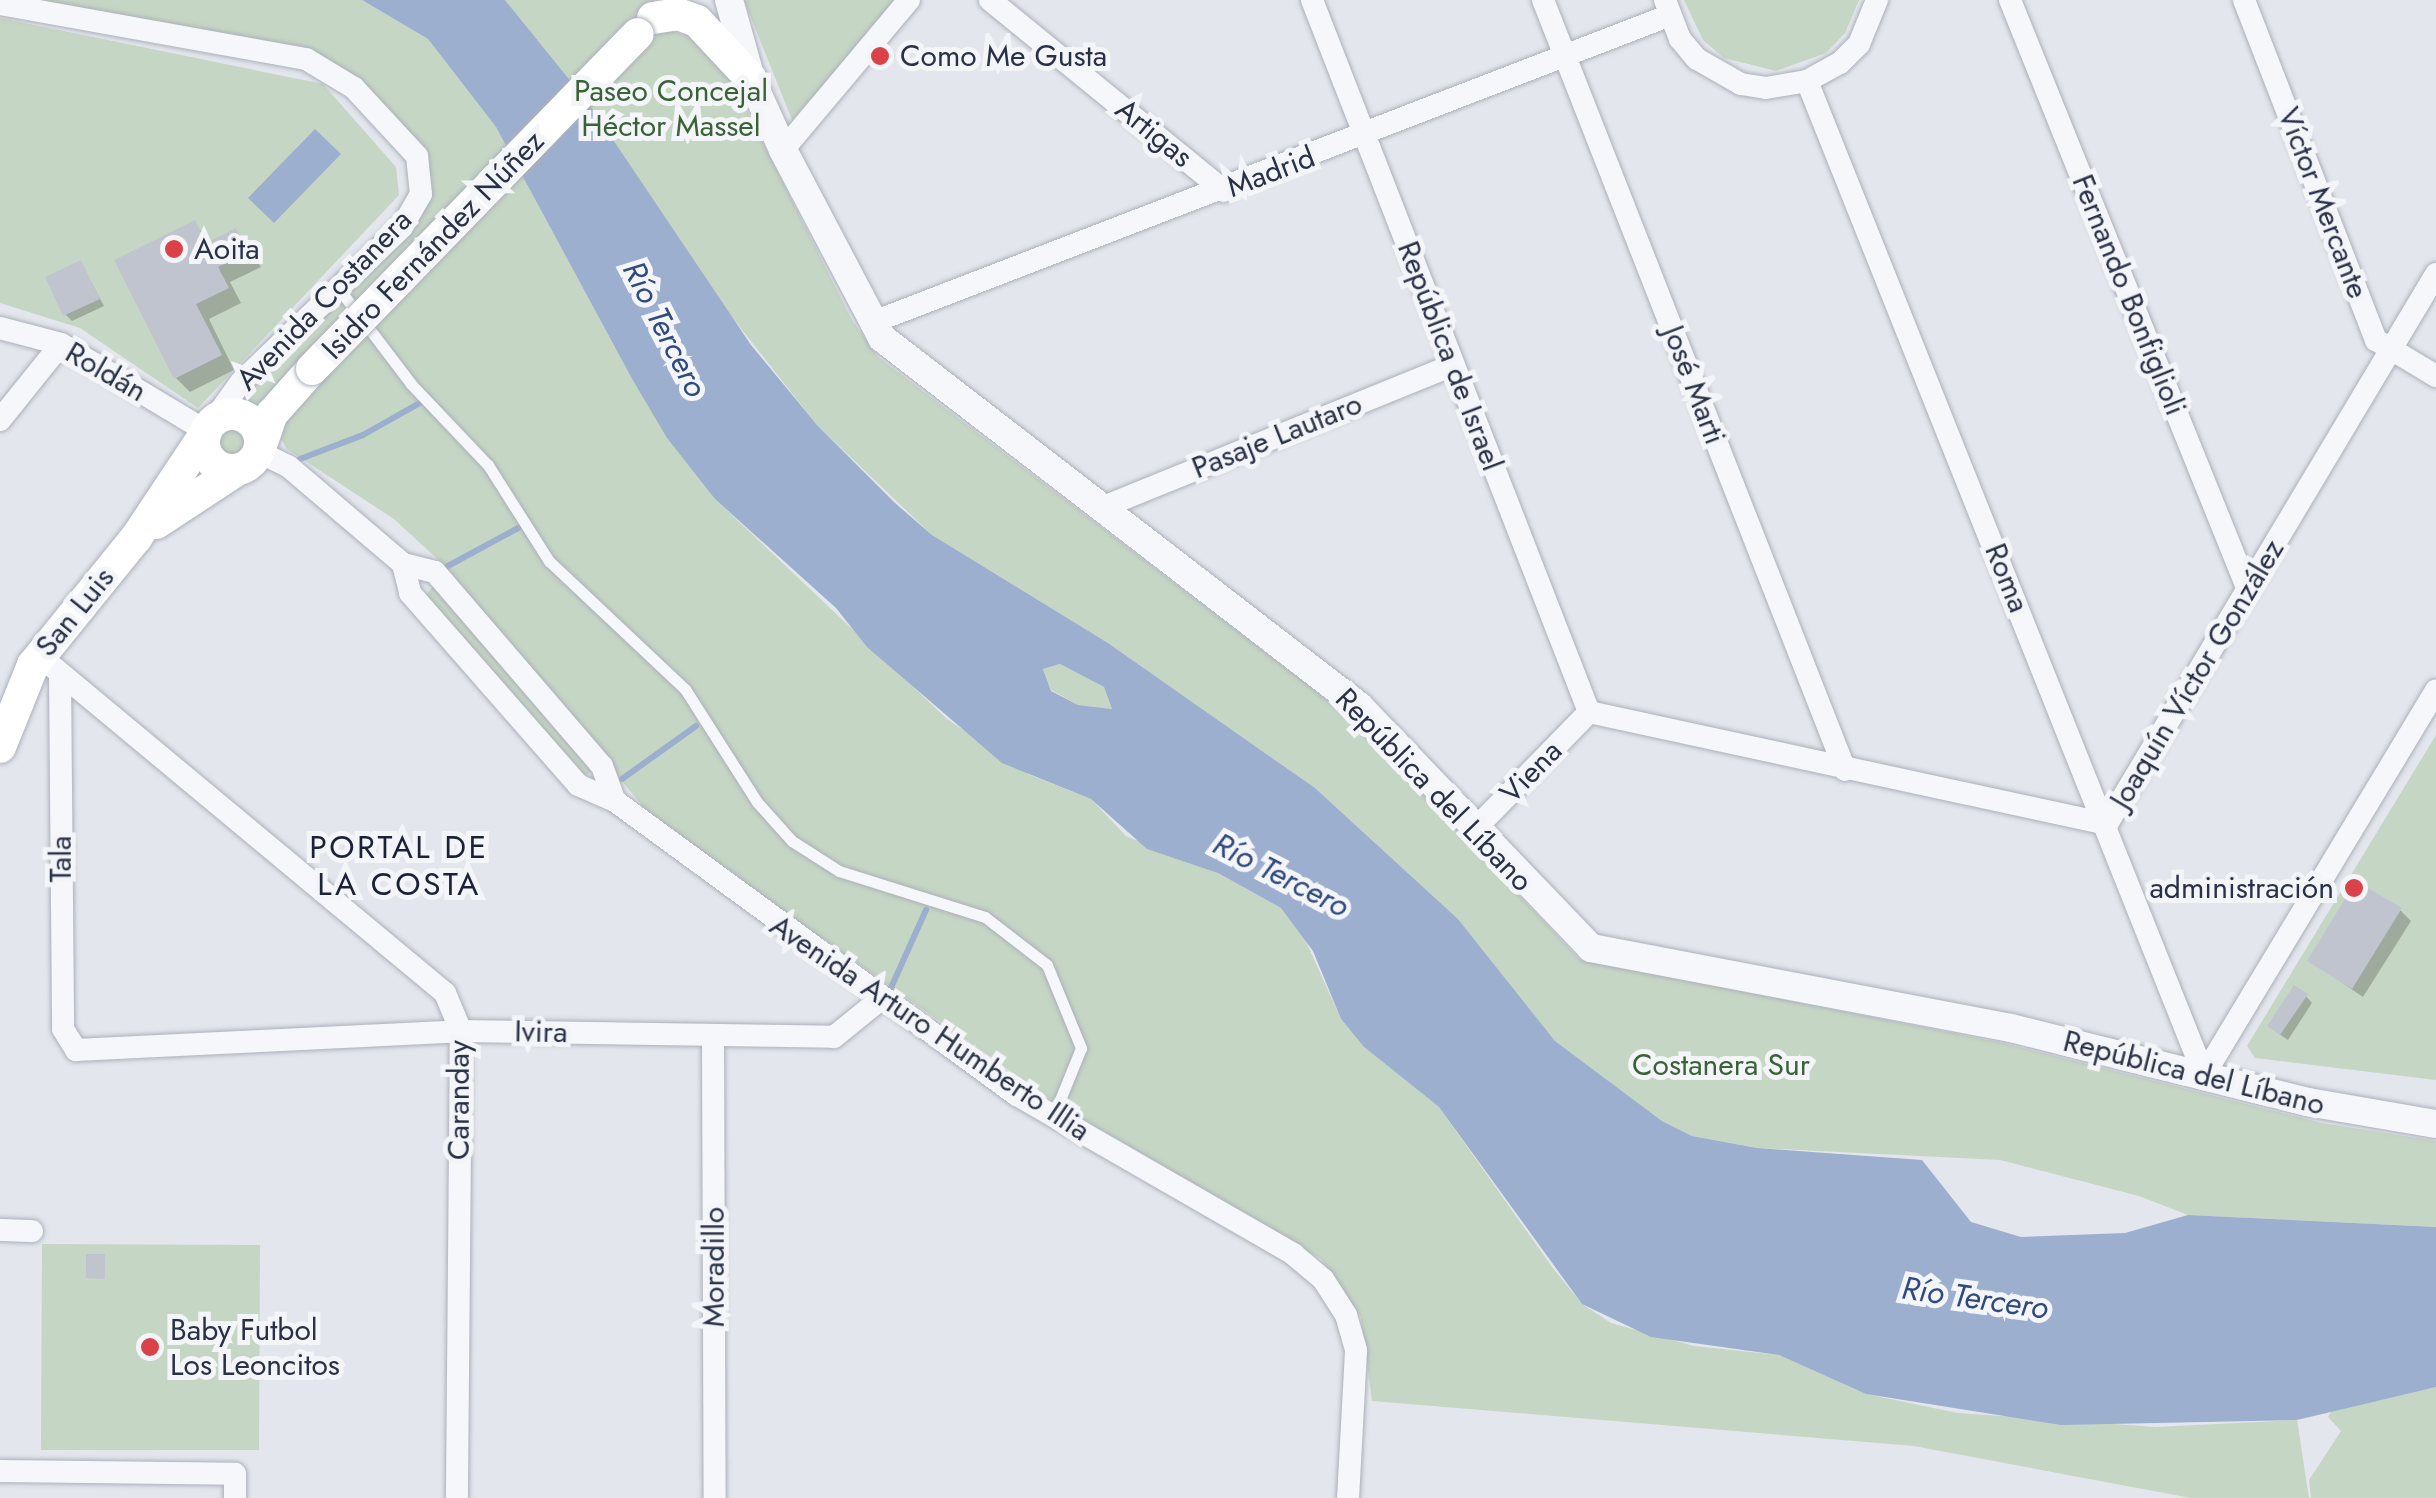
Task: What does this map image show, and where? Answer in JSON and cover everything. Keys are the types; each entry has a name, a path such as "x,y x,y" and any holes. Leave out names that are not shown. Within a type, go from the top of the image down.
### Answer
{"main road":[{"name":"Isidro Fernández Núñez","path":"282,400 653,17 671,14 697,21 751,79"},
{"path":"215,425 264,412 282,400"},
{"path":"252,457 282,400"},
{"path":"215,425 210,461 252,457"},
{"path":"215,425 255,425 252,457"},
{"name":"San Luis","path":"0,747 50,664 215,425"},
{"name":"San Luis","path":"136,538 252,457"}],"street":[{"name":"República del Líbano","path":"729,0 751,79 871,324 945,392 1359,706 1578,940 1603,953 2012,1028 2308,1102 2436,1124"},
{"path":"783,150 909,0"},
{"name":"Artigas","path":"990,0 1224,190"},
{"name":"República de Israel","path":"1312,0 1589,712"},
{"name":"José Marti","path":"1543,0 1845,770"},
{"path":"1667,8 1680,39 1717,74 1766,88 1808,81 1859,44 1877,0"},
{"name":"Fernando Bonfiglioli","path":"2010,0 2248,590"},
{"name":"Víctor Mercante","path":"2244,0 2376,340 2436,376"},
{"name":"Avenida Costanera","path":"0,4 306,59 342,78 409,144 423,182 402,227 241,382 215,425"},
{"name":"Madrid","path":"871,324 1565,57 1667,8"},
{"name":"Roma","path":"1808,81 2204,1075"},
{"name":"Joaquín Víctor González","path":"1589,712 2107,824 2436,274"},
{"name":"Roldán","path":"0,328 62,344 215,425"},
{"path":"0,420 62,344"},
{"name":"Pasaje Lautaro","path":"1101,508 1452,364"},
{"name":"Avenida Arturo Humberto Illia","path":"252,457 300,475 403,564 435,572 602,766 614,801"},
{"name":"Avenida Arturo Humberto Illia","path":"403,564 410,593 578,785 614,801 881,999 1053,1118 1308,1265 1346,1314 1358,1373 1348,1498"},
{"name":"Caranday","path":"50,664 445,993 461,1030 457,1498"},
{"name":"Tala","path":"50,664 63,1029 69,1045"},
{"path":"2204,1075 2436,691"},
{"name":"Viena","path":"1473,831 1589,712"},
{"name":"Ivira","path":"69,1045 85,1051 461,1030 834,1036 881,999"},
{"name":"Moradillo","path":"712,1036 715,1498"},
{"path":"0,1230 32,1231"},
{"path":"0,1472 235,1474 235,1498"}],"lane":[{"path":"339,290 411,384 488,465 549,561 685,690 757,802 792,841 839,871 985,917 1047,965 1081,1048 1053,1118"}],"green space":[{"path":"10,0 362,0 428,39 496,127 631,377 715,499 947,719 1030,775 1091,799 1126,836 1218,873 1281,908 1299,926 1341,1019 1364,1047 1439,1107 1552,1267 1582,1304 1611,1323 1694,1346 1779,1355 1866,1394 1958,1413 2156,1427 2297,1420 2309,1498 2191,1498 1914,1446 1372,1401 1361,1317 1321,1259 1059,1105 654,820 446,567 394,519 287,449 262,405 246,402 245,391 430,184 347,72"},
{"path":"505,0 655,0 573,87"},
{"path":"744,0 900,0 792,120"},
{"path":"1684,0 1859,0 1845,33 1826,53 1776,71 1724,58 1703,40"},
{"name":"Aoita","path":"0,18 323,84 396,167 399,195 198,408 80,328 0,303"},
{"name":"Costanera Sur","path":"671,31 689,36 731,79 852,320 878,357 1353,719 1579,959 2003,1043 2322,1123 2436,1141 2436,1227 2188,1215 2139,1196 2000,1160 1757,1148 1692,1136 1662,1121 1555,1041 1458,919 1315,788 1108,643 932,535 817,425 720,302 589,104 653,33"},
{"path":"232,423 245,428 250,441 245,454 232,459 219,454 214,441 219,428"},
{"path":"434,585 591,769 589,774 581,774 426,595"},
{"path":"1060,664 1104,687 1112,709 1078,705 1051,690 1043,669"},
{"path":"2436,735 2436,1080 2255,1058 2247,1046"},
{"name":"Baby Futbol Los Leoncitos","path":"42,1244 260,1245 259,1450 41,1450"},
{"path":"2436,1387 2436,1498 2311,1498 2309,1480 2341,1431 2328,1417 2333,1408"}],"water":[{"name":"Río Tercero","path":"362,0 505,0 589,104 751,345 817,425 895,503 932,535 1108,643 1315,788 1458,919 1555,1041 1662,1121 1692,1136 1757,1148 1922,1160 1971,1222 2021,1237 2125,1233 2188,1215 2436,1227 2436,1387 2297,1420 2061,1425 1866,1394 1779,1355 1651,1337 1582,1304 1439,1107 1364,1047 1341,1019 1313,951 1281,908 1218,873 1147,849 1091,799 1002,763 867,647 836,608 715,499 667,438 631,377 496,127 428,39","holes":["1060,664 1104,687 1112,709 1078,705 1051,691 1043,669"]},
{"path":"315,129 341,154 274,223 248,198"}],"building":[{"path":"195,220 206,243 236,228 248,252 218,267 229,288 196,304 222,355 174,379 114,260"},
{"path":"81,260 100,299 63,316 45,277"},
{"path":"2356,881 2402,908 2352,989 2307,961"},
{"path":"2294,985 2308,994 2280,1035 2267,1026"},
{"path":"86,1254 105,1254 105,1279 86,1278"}],"waterway":[{"path":"300,459 363,435 425,400"},
{"path":"446,567 518,528"},
{"path":"622,779 696,726"},
{"path":"890,990 926,910"}],"place":[{"name":"Como Me Gusta","path":"880,56"},
{"name":"Aoita","path":"174,249"},
{"name":"administración","path":"2354,888"},
{"name":"Baby Futbol Los Leoncitos","path":"150,1347"}],"district":[{"name":"PORTAL DE LA COSTA","path":"399,866"}],"park label":[{"name":"Paseo Concejal Héctor Massel","path":"671,108"}]}
